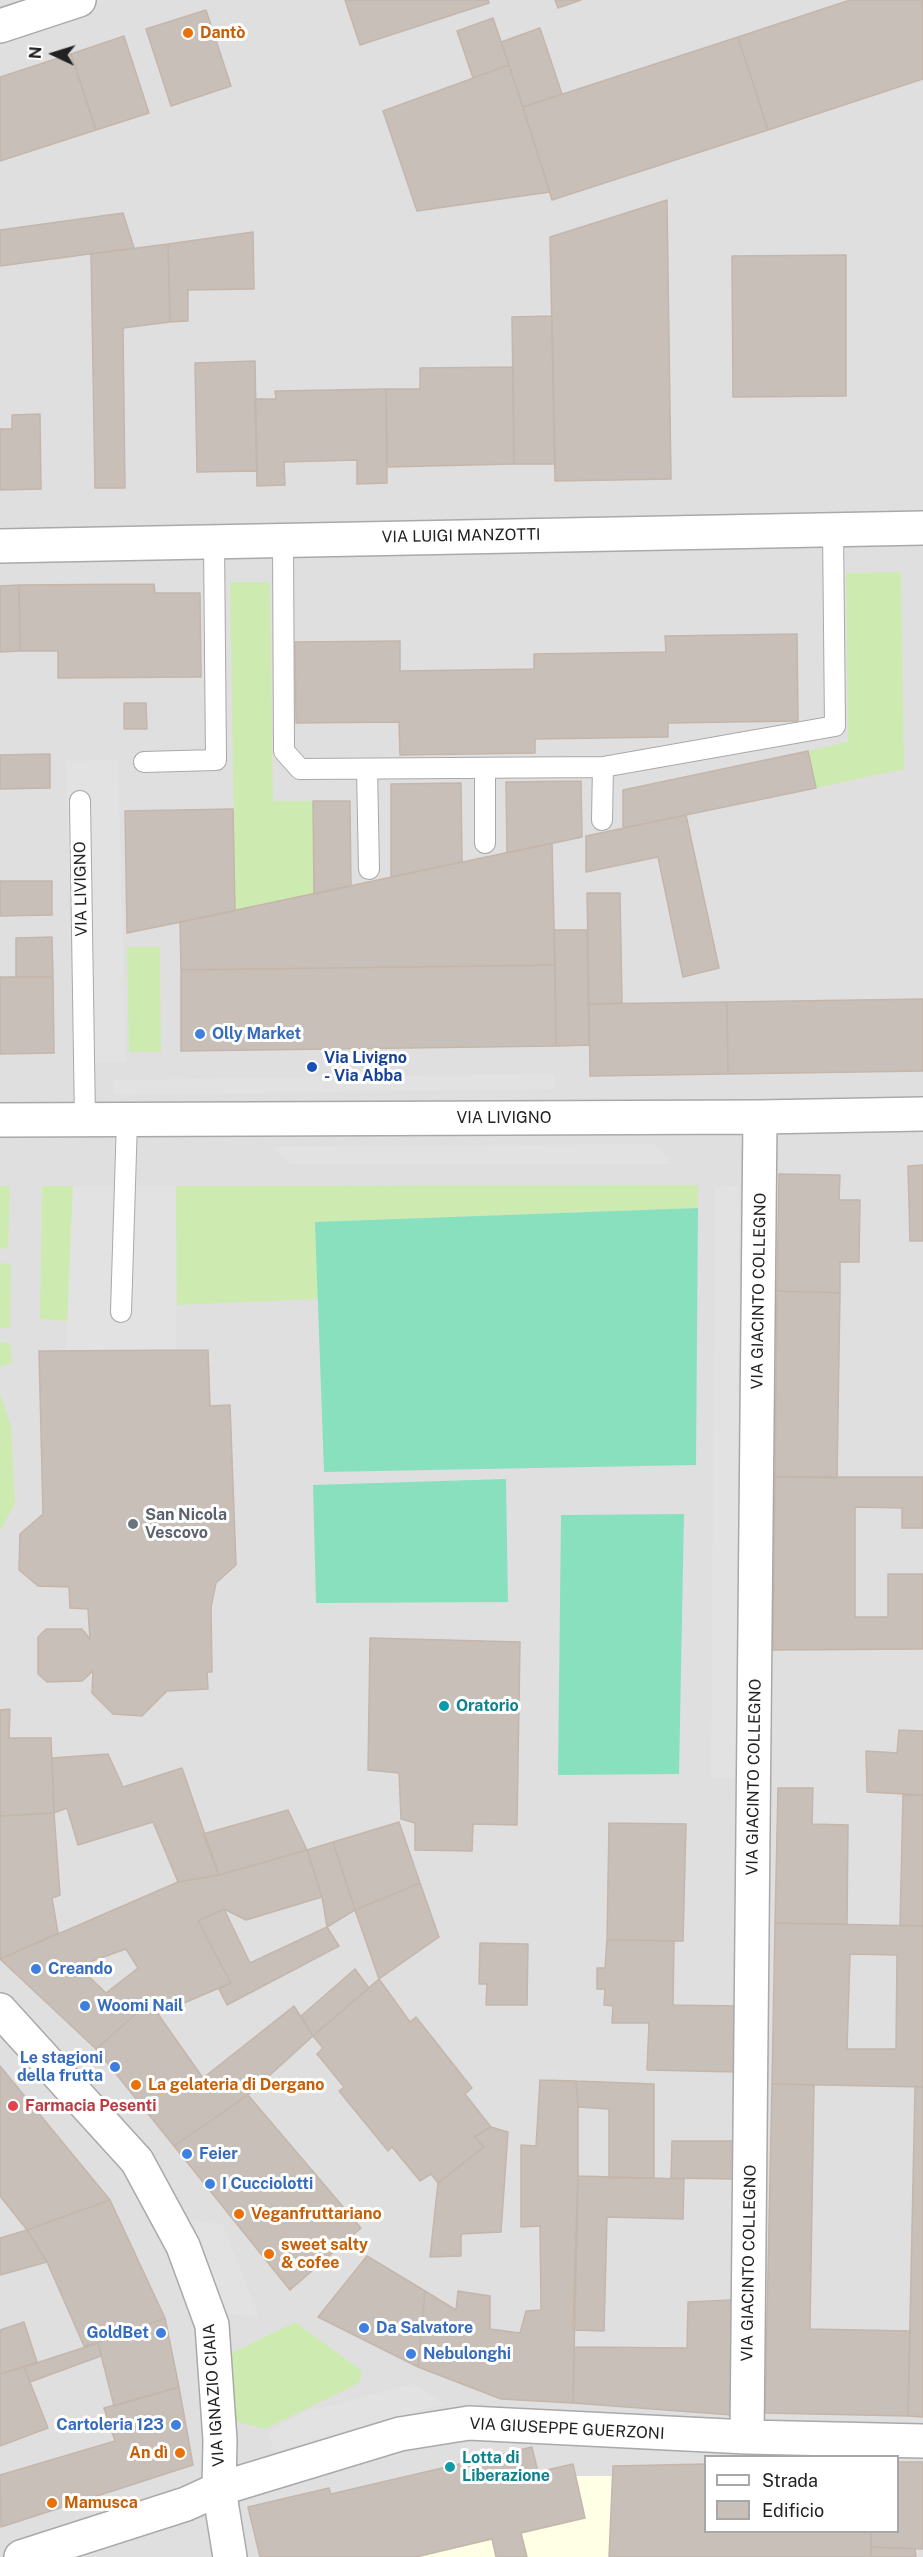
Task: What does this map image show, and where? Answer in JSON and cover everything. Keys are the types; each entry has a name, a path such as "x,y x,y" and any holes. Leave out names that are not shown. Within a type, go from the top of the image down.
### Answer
{"street":[{"path":"0,26 79,0"},
{"name":"VIA LUIGI MANZOTTI","path":"0,546 923,528"},
{"name":"VIA LIVIGNO","path":"6,1123 85,1120 760,1117 923,1114"},
{"name":"VIA GIACINTO COLLEGNO","path":"747,2437 760,1117"},
{"name":"VIA IGNAZIO CIAIA","path":"0,2010 137,2161 183,2246 212,2325 220,2440 219,2489 230,2557"},
{"name":"VIA GIUSEPPE GUERZONI","path":"21,2557 186,2504 219,2489 400,2434 469,2423 747,2437 923,2441"}],"lane":[{"path":"283,539 284,751 300,769 603,767 835,726 833,529"},
{"path":"144,762 216,760 214,541"},
{"path":"602,820 603,767"},
{"path":"485,768 485,843"},
{"path":"367,769 369,869"},
{"name":"VIA LIVIGNO","path":"80,801 85,1120"},
{"path":"121,1312 127,1120"}],"shaded area":[{"path":"0,0 923,0 923,2557 0,2557"},
{"path":"118,760 126,1062 75,1063 66,761"},
{"path":"555,1074 555,1089 113,1095 113,1080"},
{"path":"655,1144 672,1164 289,1164 274,1147"},
{"path":"73,1186 176,1186 176,1350 66,1350"},
{"path":"715,1186 739,1187 737,1778 711,1778"},
{"path":"184,2218 223,2225 259,2317 220,2313"},
{"path":"414,2384 445,2404 274,2451 268,2432 305,2412"},
{"path":"532,2447 538,2472 573,2464 576,2476 612,2476 609,2557 260,2557 248,2507 329,2488 332,2494"}],"green space":[{"path":"901,572 904,769 816,788 808,751 848,742 846,573"},
{"path":"230,582 270,582 273,801 313,801 314,894 235,911"},
{"path":"127,947 160,947 161,1052 129,1052"},
{"path":"698,1185 698,1208 315,1222 319,1299 177,1305 176,1186"},
{"path":"0,1186 10,1186 8,1249 0,1248"},
{"path":"42,1186 73,1186 68,1321 40,1319"},
{"path":"698,1208 696,1465 324,1472 315,1222"},
{"path":"0,1263 11,1264 10,1328 0,1328"},
{"path":"0,1342 10,1343 12,1363 0,1367"},
{"path":"0,1393 11,1426 15,1503 0,1531"},
{"path":"506,1479 508,1602 316,1603 313,1485"},
{"path":"684,1514 679,1774 558,1775 561,1515"},
{"path":"295,2322 362,2371 359,2383 265,2429 233,2421 226,2356"}],"building":[{"path":"345,0 488,0 489,3 360,45"},
{"path":"555,0 581,0 558,8"},
{"path":"850,0 923,0 923,79 768,130 738,37"},
{"path":"206,10 231,86 171,106 146,29"},
{"path":"493,18 509,65 473,78 457,31"},
{"path":"540,28 562,94 523,107 501,42"},
{"path":"124,36 149,113 96,130 71,54"},
{"path":"738,37 768,130 552,200 523,107"},
{"path":"71,54 96,130 0,161 0,77"},
{"path":"509,65 550,192 417,211 383,111"},
{"path":"667,200 671,479 555,481 550,237"},
{"path":"123,213 134,248 0,266 0,230"},
{"path":"253,232 254,289 188,290 188,321 170,322 168,244"},
{"path":"168,244 170,322 123,328 125,488 95,488 91,254"},
{"path":"846,255 846,396 733,397 732,256"},
{"path":"552,316 555,464 514,464 512,317"},
{"path":"255,361 257,471 197,472 195,363"},
{"path":"513,367 514,464 387,467 386,389 420,389 420,368"},
{"path":"386,389 387,483 357,484 357,460 284,462 285,485 257,486 255,399 276,399 275,391"},
{"path":"40,414 41,489 0,490 0,429 12,429 12,415"},
{"path":"154,584 155,593 200,593 201,677 58,678 58,651 20,651 19,585"},
{"path":"19,585 20,651 0,652 0,586"},
{"path":"797,634 798,721 668,723 668,737 535,739 535,753 400,755 399,722 296,723 295,642 400,641 400,671 534,669 534,654 666,652 665,636"},
{"path":"124,703 146,703 147,729 124,729"},
{"path":"808,751 816,788 623,828 623,790"},
{"path":"50,754 50,788 0,789 0,755"},
{"path":"581,781 582,837 507,853 506,782"},
{"path":"461,783 462,862 391,877 391,784"},
{"path":"313,801 350,801 351,886 314,894"},
{"path":"233,809 235,911 127,933 125,811"},
{"path":"686,815 719,968 683,977 658,857 586,872 586,836"},
{"path":"552,843 555,965 181,970 180,922"},
{"path":"0,881 52,881 52,915 0,916"},
{"path":"587,893 620,893 622,1003 589,1004"},
{"path":"554,930 587,930 589,1045 556,1046"},
{"path":"52,937 53,977 16,977 16,938"},
{"path":"555,965 556,1046 181,1051 181,970"},
{"path":"0,977 53,977 54,1053 0,1054"},
{"path":"923,999 923,1071 728,1074 727,1002"},
{"path":"727,1002 728,1074 590,1076 589,1004"},
{"path":"923,1165 923,1241 910,1241 908,1166"},
{"path":"779,1174 840,1175 839,1200 860,1200 859,1262 840,1262 840,1293 777,1291"},
{"path":"777,1291 840,1293 837,1478 775,1477"},
{"name":"San Nicola Vescovo","path":"208,1350 210,1406 230,1405 236,1565 216,1583 211,1607 212,1672 207,1672 208,1689 167,1691 142,1716 113,1714 92,1693 93,1671 82,1681 47,1682 38,1674 38,1637 46,1629 82,1629 90,1639 88,1609 70,1608 69,1587 38,1586 19,1570 20,1534 43,1514 39,1351"},
{"path":"775,1477 923,1477 923,1528 902,1528 902,1508 855,1507 855,1617 888,1617 888,1574 923,1574 923,1649 773,1650"},
{"name":"Oratorio","path":"370,1638 520,1642 517,1825 473,1824 472,1851 415,1850 415,1823 401,1819 399,1773 368,1770"},
{"path":"10,1709 9,1738 51,1738 54,1813 0,1816 0,1710"},
{"path":"899,1730 923,1731 923,1795 867,1792 866,1751 897,1753"},
{"path":"108,1754 123,1787 182,1768 219,1875 178,1882 153,1822 78,1845 67,1808 54,1813 52,1758"},
{"path":"778,1788 813,1788 812,1824 848,1825 847,1924 775,1923"},
{"path":"903,1795 923,1795 923,1926 900,1925"},
{"path":"288,1810 307,1850 219,1875 203,1834"},
{"path":"54,1813 60,1895 52,1898 58,1933 0,1959 0,1816"},
{"path":"399,1822 420,1883 355,1910 333,1842"},
{"path":"609,1823 686,1824 683,1941 607,1940"},
{"path":"333,1842 355,1910 327,1927 322,1897 307,1850"},
{"path":"307,1850 322,1897 246,1920 224,1909 198,1921 231,1983 158,2014 138,2012 96,2049 0,1959 178,1882 219,1875","holes":["126,1949 138,1968 106,1993 78,1966"]},
{"path":"420,1883 439,1937 379,1979 355,1910"},
{"path":"224,1909 250,1963 327,1927 339,1946 227,2005 219,1989 231,1983 198,1921"},
{"path":"775,1923 923,1926 923,2087 772,2084","holes":["850,1954 897,1955 896,2049 847,2049"]},
{"path":"607,1940 674,1941 673,2005 739,2006 737,2072 647,2070 649,2023 612,2023 613,2006 604,2005 605,1989 597,1989 597,1968 605,1968"},
{"path":"480,1943 528,1944 527,2005 486,2005 487,1984 479,1984"},
{"path":"355,1969 369,1988 313,2036 301,2016"},
{"path":"379,1979 410,2022 416,2017 472,2088 465,2094 491,2127 474,2137 484,2147 438,2183 431,2174 420,2181 392,2147 388,2151 339,2091 344,2087 317,2054 323,2048 313,2036"},
{"path":"294,2006 313,2036 248,2095 174,2146 96,2049 138,2012 158,2014 203,2078"},
{"path":"0,2066 110,2200 27,2230 0,2196"},
{"path":"540,2080 576,2081 578,2176 573,2403 501,2399 418,2367 425,2291 456,2310 458,2291 490,2296 490,2329 520,2333 526,2311 541,2310 540,2226 521,2227 521,2145 536,2146"},
{"path":"576,2081 654,2084 654,2178 609,2178 609,2109 578,2107"},
{"path":"772,2084 814,2085 810,2329 910,2331 908,2416 765,2413"},
{"path":"915,2087 923,2087 923,2417 908,2416"},
{"path":"248,2095 361,2228 290,2290 174,2146"},
{"path":"491,2127 508,2132 501,2232 461,2234 461,2256 430,2257 438,2183 484,2147 474,2137"},
{"path":"672,2141 734,2141 735,2179 671,2178"},
{"path":"578,2176 684,2179 683,2219 607,2217 604,2331 573,2330"},
{"path":"110,2200 165,2318 84,2346 47,2262 27,2230"},
{"path":"27,2230 47,2262 0,2275 0,2238"},
{"path":"367,2256 425,2291 418,2367 318,2317"},
{"path":"732,2300 732,2415 573,2403 574,2347 687,2348 688,2302"},
{"path":"165,2318 179,2387 114,2406 98,2343"},
{"path":"24,2322 37,2362 0,2374 0,2330"},
{"path":"98,2343 101,2356 30,2382 24,2367"},
{"path":"24,2367 48,2428 0,2446 0,2374"},
{"path":"179,2387 193,2465 1,2527 0,2475 115,2441 104,2408"},
{"path":"532,2447 538,2472 573,2464 585,2518 521,2533 527,2557 496,2557 492,2539 416,2557 260,2557 248,2507 329,2488 331,2494"},
{"path":"899,2462 923,2462 923,2549 871,2547 871,2533 899,2533"},
{"path":"704,2464 704,2533 871,2533 871,2557 609,2557 613,2466"},
{"path":"871,2547 915,2549 916,2557 871,2557"}],"place":[{"name":"Dantò","path":"188,33"},
{"name":"Olly Market","path":"200,1034"},
{"name":"Via Livigno - Via Abba","path":"312,1067"},
{"name":"San Nicola Vescovo","path":"133,1524"},
{"name":"Oratorio","path":"444,1706"},
{"name":"Creando","path":"36,1969"},
{"name":"Woomi Nail","path":"85,2006"},
{"name":"Le stagioni della frutta","path":"115,2067"},
{"name":"La gelateria di Dergano","path":"136,2085"},
{"name":"Farmacia Pesenti","path":"13,2106"},
{"name":"Feier","path":"187,2154"},
{"name":"I Cucciolotti","path":"210,2184"},
{"name":"Veganfruttariano","path":"239,2214"},
{"name":"sweet salty & cofee","path":"269,2254"},
{"name":"Da Salvatore","path":"364,2328"},
{"name":"GoldBet","path":"161,2333"},
{"name":"Nebulonghi","path":"411,2354"},
{"name":"Cartoleria 123","path":"176,2425"},
{"name":"An dì","path":"180,2453"},
{"name":"Lotta di Liberazione","path":"450,2467"},
{"name":"Mamusca","path":"52,2503"}]}
